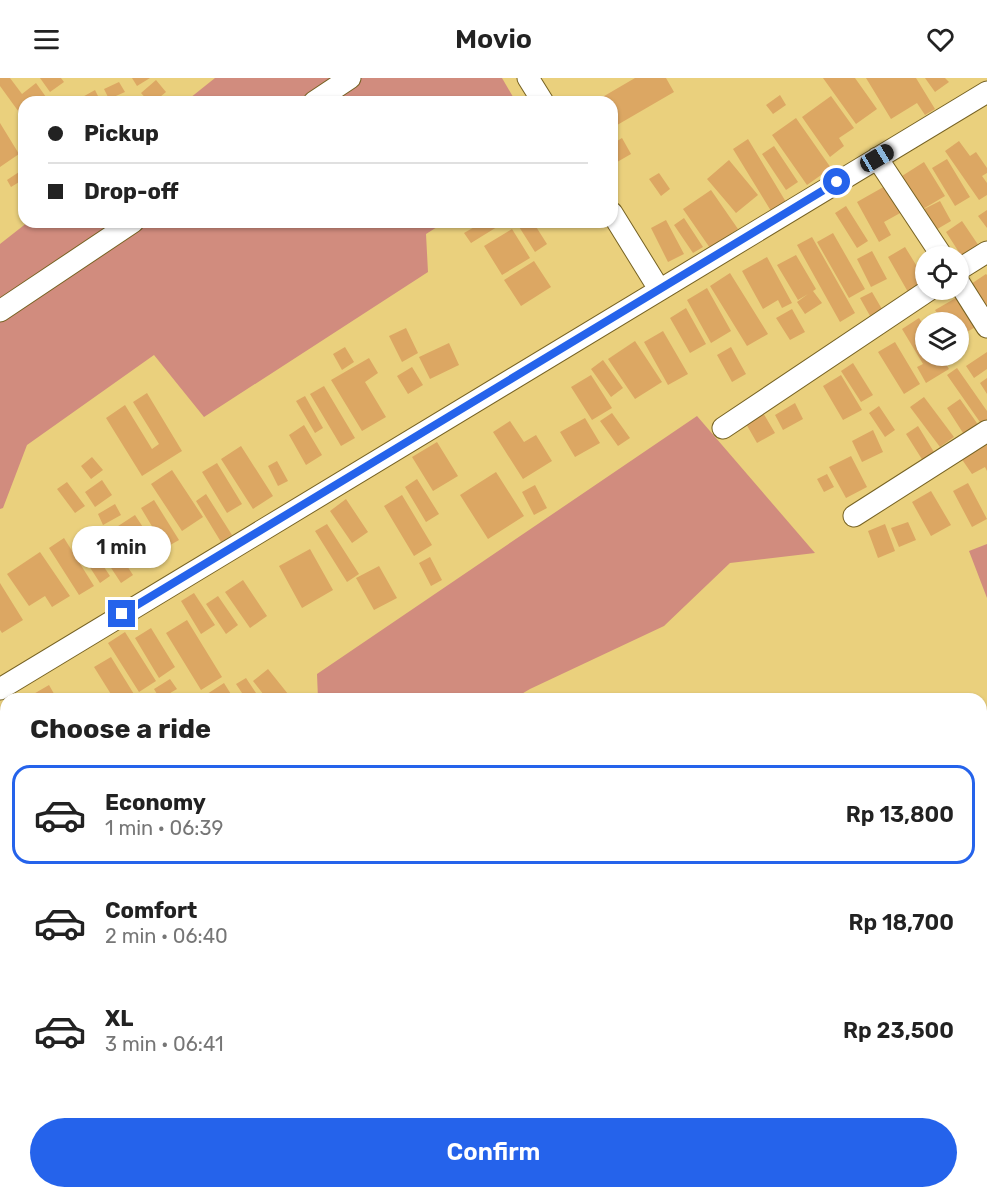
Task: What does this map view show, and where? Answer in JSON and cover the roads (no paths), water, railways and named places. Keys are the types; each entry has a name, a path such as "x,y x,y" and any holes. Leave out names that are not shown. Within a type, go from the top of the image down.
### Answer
{"street":[{"path":"323,96 350,78"},
{"path":"528,78 539,96"},
{"path":"0,689 987,92"},
{"path":"877,158 935,246"},
{"path":"618,223 659,289"},
{"path":"0,311 124,228"},
{"path":"969,263 987,252"},
{"path":"969,298 987,327"},
{"path":"723,428 915,299"},
{"path":"854,516 987,431"}]}
